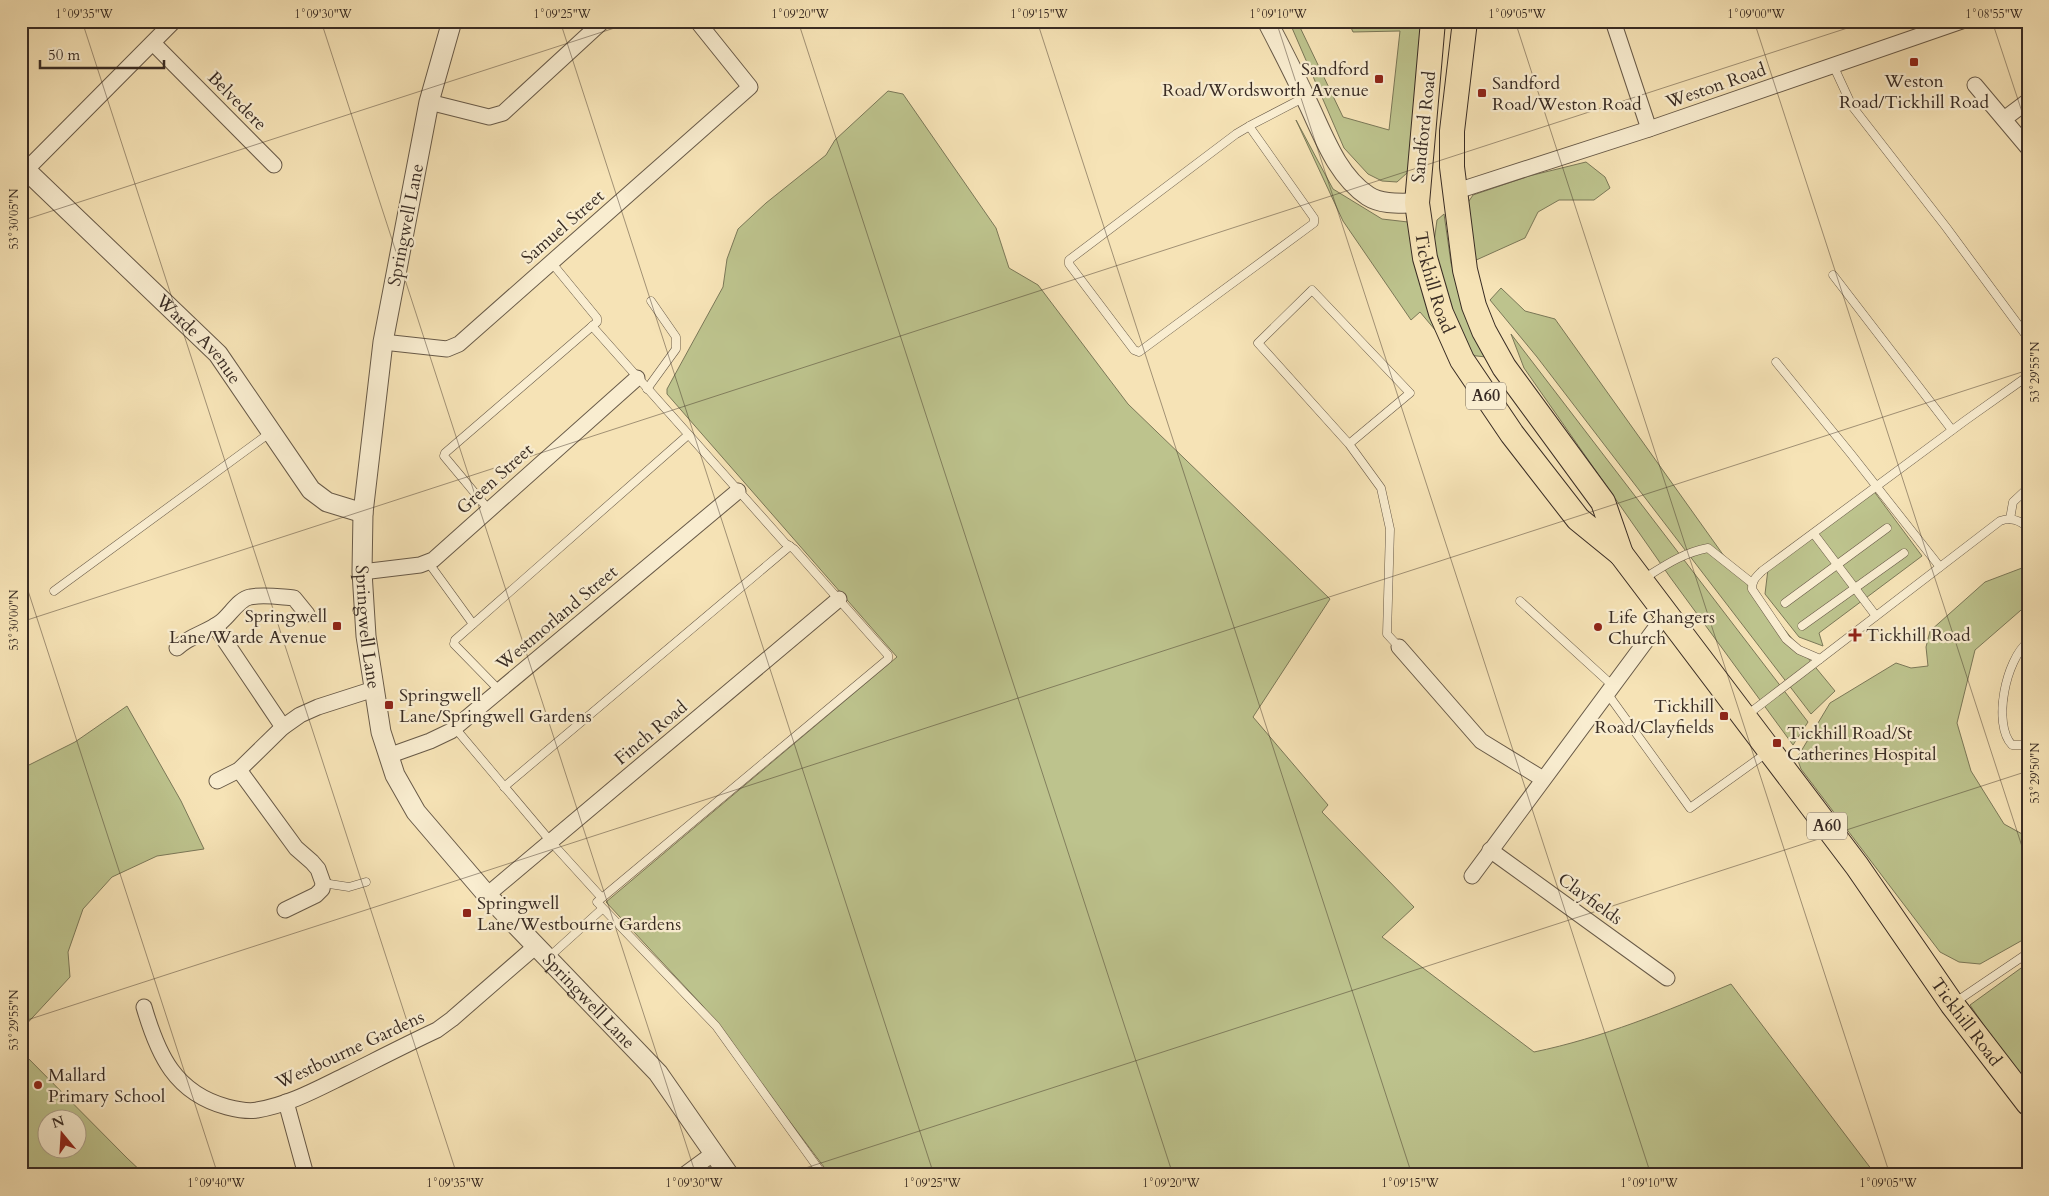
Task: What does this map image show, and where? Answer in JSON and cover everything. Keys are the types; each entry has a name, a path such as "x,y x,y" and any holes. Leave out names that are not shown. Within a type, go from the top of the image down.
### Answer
{"main road":[{"name":"Sandford Road","path":"1433,21 1417,203 1454,192 1452,131 1465,21"},
{"name":"Tickhill Road","path":"1454,192 1465,270 1474,306 1484,331 1504,367 1603,502 1621,554"},
{"name":"Tickhill Road","path":"1417,203 1425,258 1441,313 1462,360 1512,434 1578,519 1621,554 1857,866 1952,1004 2028,1103"}],"street":[{"path":"23,171 174,21"},
{"name":"Springwell Lane","path":"452,21 429,102 383,342 363,513 362,572 366,636 381,732 388,756 403,791 416,812 487,895 658,1074 729,1175"},
{"path":"429,102 489,117 503,113 603,21"},
{"name":"Samuel Street","path":"383,342 447,349 459,344 750,87 697,21"},
{"path":"1267,21 1343,172 1370,197 1390,203 1417,203"},
{"path":"1613,21 1650,129"},
{"name":"Weston Road","path":"1454,192 1650,129 1962,21"},
{"name":"Belvedere","path":"153,43 274,165"},
{"path":"1975,85 2028,148"},
{"path":"2004,119 2028,101"},
{"name":"Warde Avenue","path":"23,171 218,354 310,490 327,502 363,513"},
{"name":"Green Street","path":"362,572 420,565 433,560 489,510 642,384"},
{"name":"Westmorland Street","path":"388,756 430,741 455,728 738,491"},
{"path":"178,648 185,640 215,626 250,597 294,598 307,614"},
{"name":"Finch Road","path":"487,895 839,599"},
{"path":"1472,876 1666,614"},
{"path":"215,626 283,727"},
{"path":"1399,647 1481,742 1543,779"},
{"path":"217,781 239,770 283,727 300,715 318,707 374,689"},
{"path":"239,770 296,848 318,869 323,883 322,889 316,895 285,910"},
{"name":"Clayfields","path":"1490,850 1667,978"},
{"name":"Westbourne Gardens","path":"144,1008 159,1051 179,1080 194,1094 209,1102 255,1111 286,1102 318,1089 437,1030 542,952"},
{"path":"286,1102 306,1175"},
{"path":"684,1175 714,1153"}],"lane":[{"path":"1834,65 1852,106 1946,227 2028,338"},
{"path":"1249,126 1314,218 1314,223 1139,352 1134,350 1069,264 1068,260 1249,126 1305,97"},
{"path":"489,510 444,456 445,452 597,322 597,318 551,262"},
{"path":"1833,275 1952,430"},
{"path":"1349,444 1410,393 1312,290 1258,343 1349,444 1381,488 1390,529 1387,634 1399,647"},
{"path":"642,384 676,349 677,343 676,337 650,301"},
{"path":"592,326 738,491 839,599 888,655 888,658 596,902 716,1026 823,1175"},
{"path":"1776,362 1940,567"},
{"path":"1820,659 1799,650 1786,639 1752,589 1752,583 1762,571 2028,376"},
{"path":"54,591 271,432"},
{"path":"500,691 454,644 455,640 688,435"},
{"path":"2010,519 2013,502 2028,488"},
{"path":"1744,717 2000,521 2010,519 2019,521 2028,528"},
{"path":"1785,603 1887,528"},
{"path":"1814,534 1876,616"},
{"path":"504,787 790,546"},
{"path":"1641,580 1674,559 1692,551 1708,548 1752,583"},
{"path":"1802,626 1904,552"},
{"path":"428,562 473,624"},
{"path":"1520,601 1610,689 1690,808 1770,751"},
{"path":"2028,642 2020,651 2010,672 2004,695 2002,716 2003,731 2012,745 2028,745"},
{"path":"455,728 601,897"},
{"path":"323,883 349,887 366,882"},
{"path":"542,952 602,909"},
{"path":"1952,1004 2028,952"}],"green space":[{"path":"1289,21 1297,21 1343,117 1389,130 1400,31 1353,32 1348,21 1422,21 1409,167 1407,173 1397,182 1382,181 1368,174 1344,148"},
{"path":"888,91 903,94 996,228 1009,268 1038,285 1128,404 1330,599 1253,717 1328,805 1322,812 1414,907 1382,937 1534,1052 1609,1031 1658,1014 1731,984 1872,1170 1866,1175 830,1175 702,1005 606,902 897,657 667,394 667,389 723,287 727,259 738,229 766,203 826,155 835,140"},
{"path":"1296,120 1333,189 1382,219 1408,222 1413,233 1441,337 1420,312 1411,320 1343,221"},
{"path":"1586,162 1605,177 1610,188 1594,200 1559,200 1538,212 1525,238 1474,261 1465,207 1473,195 1529,176"},
{"path":"1444,214 1451,263 1466,313 1486,357 1468,355 1439,277 1434,242 1437,220"},
{"path":"1501,288 1525,311 1555,319 1724,556 1835,691 1811,714 1537,357 1490,300"},
{"path":"1511,334 1808,722 1793,745 1670,577 1524,368"},
{"path":"1873,490 1922,556 1819,633 1823,646 1799,637 1765,594 1768,569"},
{"path":"2022,568 2028,569 2028,604 1975,650 1957,723 1971,771 2004,824 2024,835 2028,834 2028,937 1980,964 1959,962 1940,952 1801,769 1797,758 1830,703 1896,663 1911,668 1928,666 1926,647 1930,631 1985,582"},
{"path":"127,706 181,801 204,849 157,856 112,877 83,909 68,952 70,977 21,1030 21,769 75,742"},
{"path":"2028,963 2028,1090 1970,1005"},
{"name":"Mallard Primary School","path":"21,1051 77,1108 38,1108 38,1158 88,1158 88,1119 145,1175 21,1175"}],"place":[{"name":"Weston Road/Tickhill Road","path":"1914,62"},
{"name":"Sandford Road/Wordsworth Avenue","path":"1379,79"},
{"name":"Sandford Road/Weston Road","path":"1482,93"},
{"name":"Springwell Lane/Warde Avenue","path":"337,626"},
{"name":"Life Changers Church","path":"1598,627"},
{"name":"Tickhill Road","path":"1855,635"},
{"name":"Springwell Lane/Springwell Gardens","path":"389,705"},
{"name":"Tickhill Road/Clayfields","path":"1724,716"},
{"name":"Tickhill Road/St Catherines Hospital","path":"1777,743"},
{"name":"Springwell Lane/Westbourne Gardens","path":"467,913"},
{"name":"Mallard Primary School","path":"38,1085"}]}
